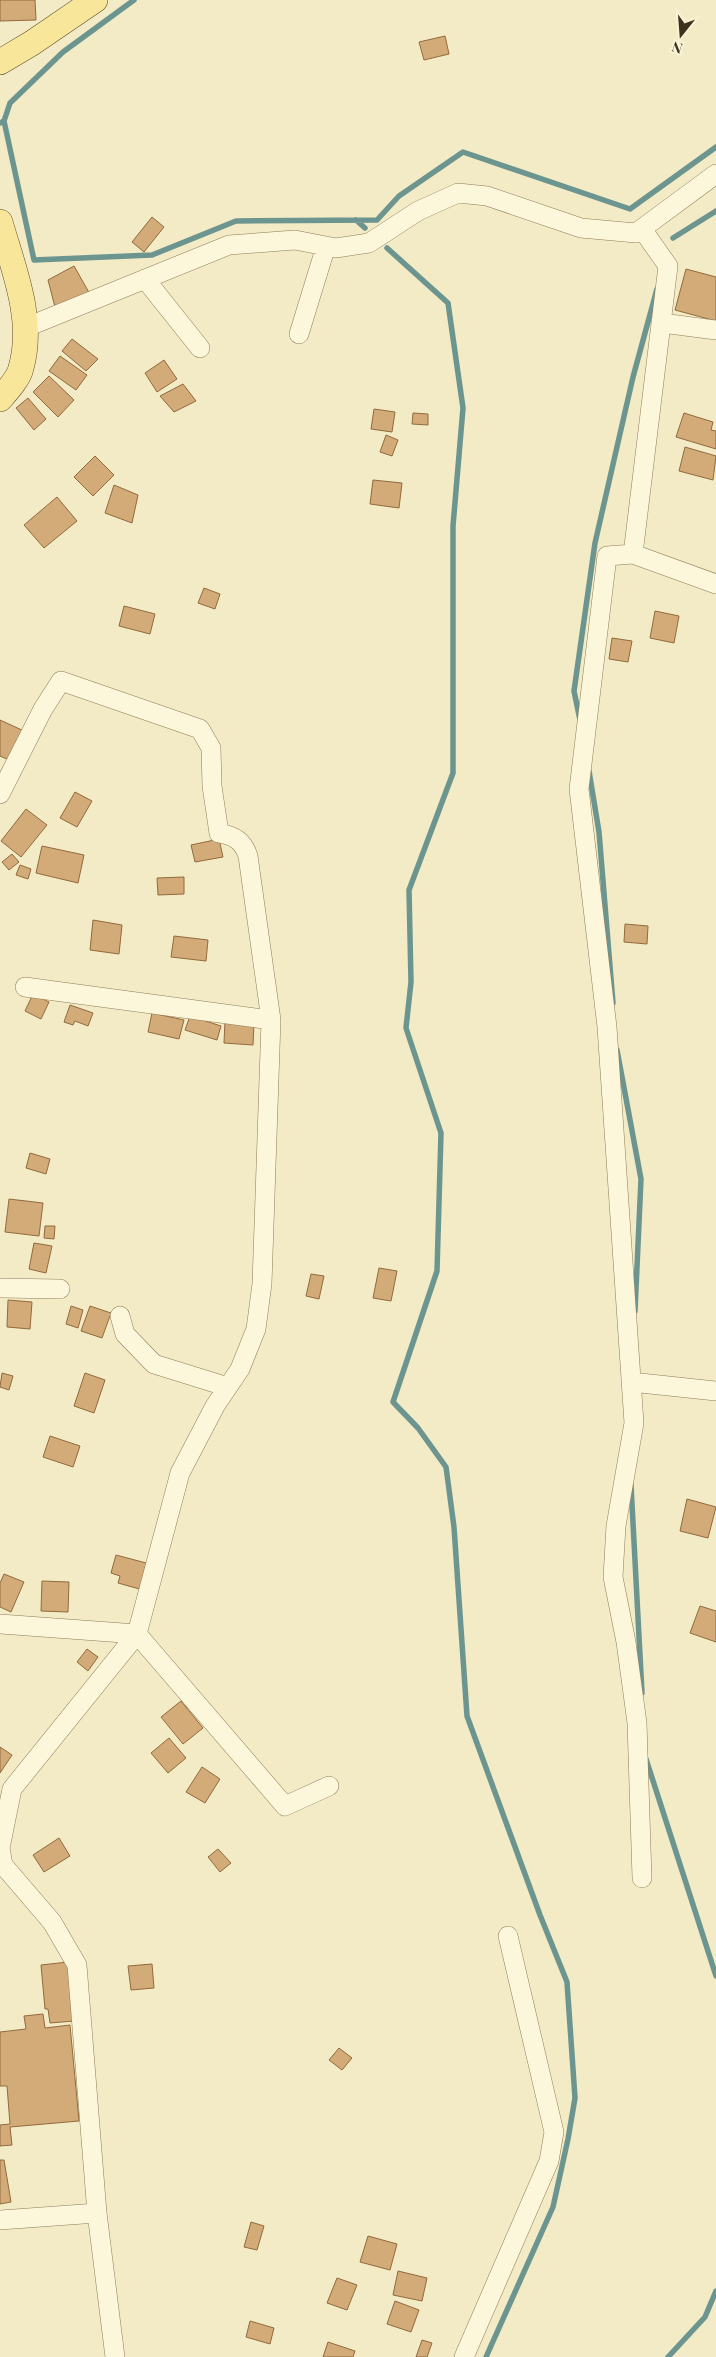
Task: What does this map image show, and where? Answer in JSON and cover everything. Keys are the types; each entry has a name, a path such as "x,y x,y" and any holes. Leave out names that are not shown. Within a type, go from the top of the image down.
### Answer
{"main road":[{"path":"3,57 87,3"},
{"path":"0,222 21,297 27,327 21,369 0,399"}],"street":[{"path":"27,327 230,245 295,240 336,248 368,243 418,211 458,193 487,196 581,228 636,233 716,174"},
{"path":"633,554 668,266 642,229"},
{"path":"300,334 326,246"},
{"path":"145,279 200,348"},
{"path":"662,323 716,330"},
{"path":"642,1878 637,1724 626,1642 613,1577 616,1526 634,1423 607,1027 579,789 607,556 633,554 716,584"},
{"path":"0,794 43,709 61,681 200,729 211,748 212,786 219,833 233,836 244,845 248,856 271,1020 262,1284 256,1329 240,1369 216,1406 180,1473 137,1634 12,1789 0,1848 1,1866 52,1922 77,1965 97,2213 115,2357"},
{"path":"25,987 271,1020"},
{"path":"0,1288 60,1289"},
{"path":"120,1316 125,1334 154,1364 228,1387"},
{"path":"631,1382 716,1390"},
{"path":"0,1624 137,1634 284,1806 329,1786"},
{"path":"464,2357 549,2160 554,2132 508,1936"},
{"path":"0,2220 97,2213"}],"building":[{"path":"0,0 35,0 36,20 0,21"},
{"path":"445,36 449,54 424,60 419,42"},
{"path":"152,217 164,227 144,252 132,242"},
{"path":"74,266 91,296 55,307 48,280"},
{"path":"686,269 716,277 716,321 675,310"},
{"path":"72,339 98,359 86,371 62,351"},
{"path":"60,356 87,375 76,390 49,371"},
{"path":"164,360 177,379 157,392 145,373"},
{"path":"49,376 74,400 58,417 33,392"},
{"path":"183,384 196,401 174,412 160,396"},
{"path":"28,398 46,419 34,430 16,408"},
{"path":"374,409 395,412 392,432 371,429"},
{"path":"413,413 428,414 428,425 412,424"},
{"path":"684,413 713,422 711,430 716,431 716,449 676,437"},
{"path":"386,435 398,440 392,456 380,452"},
{"path":"685,447 716,456 713,480 679,471"},
{"path":"95,456 114,475 93,496 74,477"},
{"path":"373,480 402,483 399,508 370,504"},
{"path":"114,485 138,495 132,523 105,513"},
{"path":"57,497 77,521 44,548 24,525"},
{"path":"204,588 220,594 215,609 198,603"},
{"path":"124,606 155,614 150,634 119,626"},
{"path":"655,611 679,616 674,643 650,638"},
{"path":"612,638 632,641 628,662 609,659"},
{"path":"0,720 24,731 11,761 0,756"},
{"path":"75,792 92,801 77,827 60,818"},
{"path":"26,809 47,825 21,857 1,841"},
{"path":"219,839 223,857 195,862 191,845"},
{"path":"42,846 84,855 78,883 36,873"},
{"path":"12,854 19,862 9,870 2,862"},
{"path":"20,865 31,869 28,879 16,875"},
{"path":"184,877 184,894 158,895 157,878"},
{"path":"93,920 122,925 119,954 90,950"},
{"path":"625,924 648,926 647,944 624,942"},
{"path":"174,936 208,940 206,961 171,957"},
{"path":"33,994 49,1002 41,1019 25,1011"},
{"path":"70,1005 93,1013 88,1026 75,1021 73,1025 64,1022"},
{"path":"152,1013 184,1020 179,1039 148,1032"},
{"path":"190,1016 221,1026 217,1040 185,1030"},
{"path":"225,1021 254,1023 253,1045 224,1043"},
{"path":"30,1153 50,1159 46,1174 26,1168"},
{"path":"9,1199 43,1203 39,1236 5,1232"},
{"path":"45,1226 55,1226 54,1239 44,1238"},
{"path":"34,1243 52,1246 46,1273 29,1269"},
{"path":"379,1268 397,1271 391,1301 373,1298"},
{"path":"311,1274 324,1276 319,1299 306,1296"},
{"path":"8,1300 32,1302 30,1329 7,1327"},
{"path":"71,1306 83,1310 78,1328 66,1324"},
{"path":"90,1306 111,1313 102,1338 81,1331"},
{"path":"2,1373 13,1376 9,1390 0,1387"},
{"path":"85,1373 105,1380 94,1413 74,1406"},
{"path":"50,1436 80,1446 73,1467 43,1457"},
{"path":"687,1499 716,1507 708,1538 680,1531"},
{"path":"116,1555 150,1564 143,1590 118,1583 120,1576 111,1573"},
{"path":"4,1574 24,1582 11,1612 0,1607 0,1583"},
{"path":"42,1581 69,1582 68,1612 41,1611"},
{"path":"700,1606 716,1611 716,1642 690,1633"},
{"path":"87,1649 98,1657 88,1671 77,1662"},
{"path":"181,1701 203,1728 183,1744 161,1717"},
{"path":"169,1738 186,1758 168,1773 151,1753"},
{"path":"0,1747 12,1755 0,1773"},
{"path":"202,1767 220,1779 205,1803 186,1792"},
{"path":"59,1838 70,1856 44,1872 33,1855"},
{"path":"218,1849 231,1863 220,1872 208,1857"},
{"path":"68,1962 74,2021 50,2023 48,2009 45,2009 41,1965"},
{"path":"152,1964 154,1988 131,1990 128,1966"},
{"path":"43,2014 45,2028 70,2025 79,2121 10,2127 12,2145 0,2146 0,2125 10,2124 7,2086 0,2086 0,2032 26,2029 24,2016"},
{"path":"339,2048 352,2058 342,2070 329,2060"},
{"path":"0,2160 4,2160 11,2202 0,2204"},
{"path":"251,2222 264,2226 257,2250 244,2247"},
{"path":"368,2236 397,2244 390,2270 360,2262"},
{"path":"398,2271 427,2278 422,2301 393,2295"},
{"path":"337,2278 357,2285 347,2310 327,2303"},
{"path":"395,2301 419,2310 411,2332 387,2324"},
{"path":"250,2321 274,2328 270,2344 246,2337"},
{"path":"422,2340 432,2343 427,2357 416,2357"},
{"path":"328,2342 355,2351 353,2357 323,2357"}],"waterway":[{"path":"0,123 4,121 10,103 63,52 134,0"},
{"path":"4,121 34,260 152,255 236,221 377,220 399,196 463,152 630,209 716,147"},
{"path":"673,238 716,211"},
{"path":"356,220 365,228"},
{"path":"387,248 448,303 463,408 453,526 453,773 409,890 411,982 406,1028 441,1133 437,1271 393,1402 418,1428 446,1467 454,1527 467,1716 540,1915 567,1982 575,2098 553,2207 486,2357"},
{"path":"580,720 574,691 595,543 633,377 657,289"},
{"path":"589,771 599,832 613,1003"},
{"path":"617,1050 641,1179 635,1311"},
{"path":"631,1485 642,1693"},
{"path":"646,1759 716,1976"},
{"path":"668,2357 705,2317 716,2291"}]}
